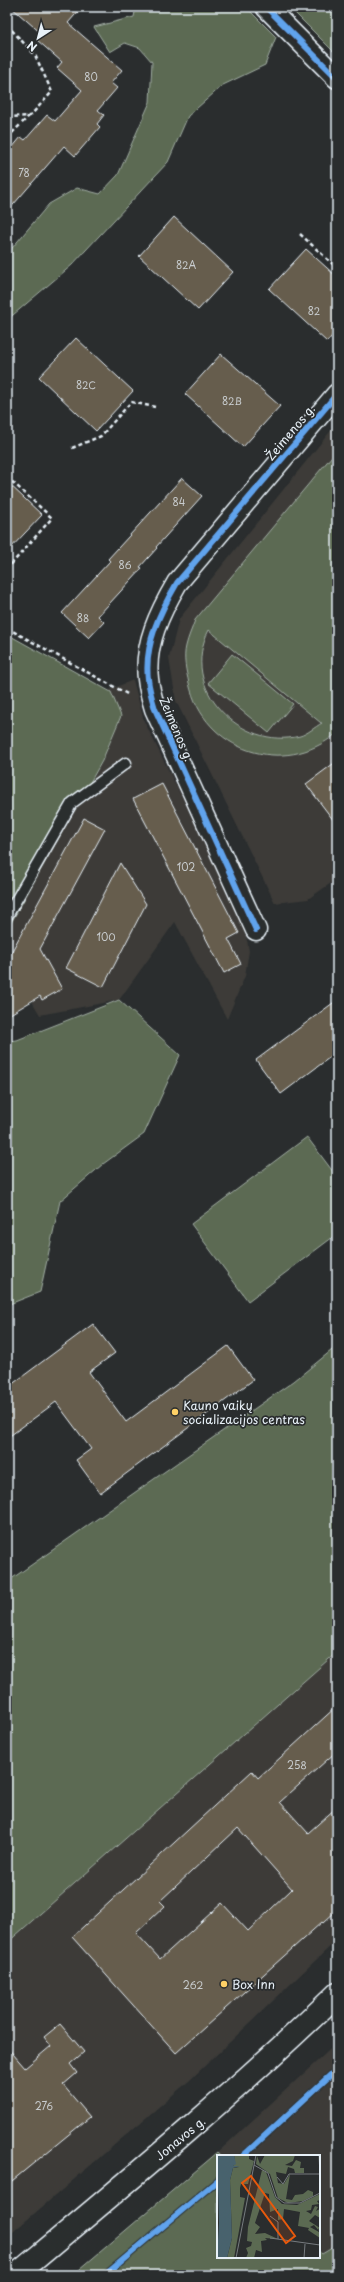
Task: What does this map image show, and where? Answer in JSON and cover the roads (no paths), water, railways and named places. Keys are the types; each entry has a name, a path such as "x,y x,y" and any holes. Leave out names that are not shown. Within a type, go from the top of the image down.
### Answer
{"main road":[{"name":"Jonavos g.","path":"16,2275 196,2125 284,2045 337,1994"}],"street":[{"path":"266,7 337,78"},
{"name":"Žeimenos g.","path":"256,930 155,709 148,679 148,652 161,610 177,584 337,394"}],"lane":[{"path":"7,916 72,804 126,763"}],"place":[{"name":"Kauno vaikų socializacijos centras","path":"175,1412"},
{"name":"Box Inn","path":"224,1984"}]}
